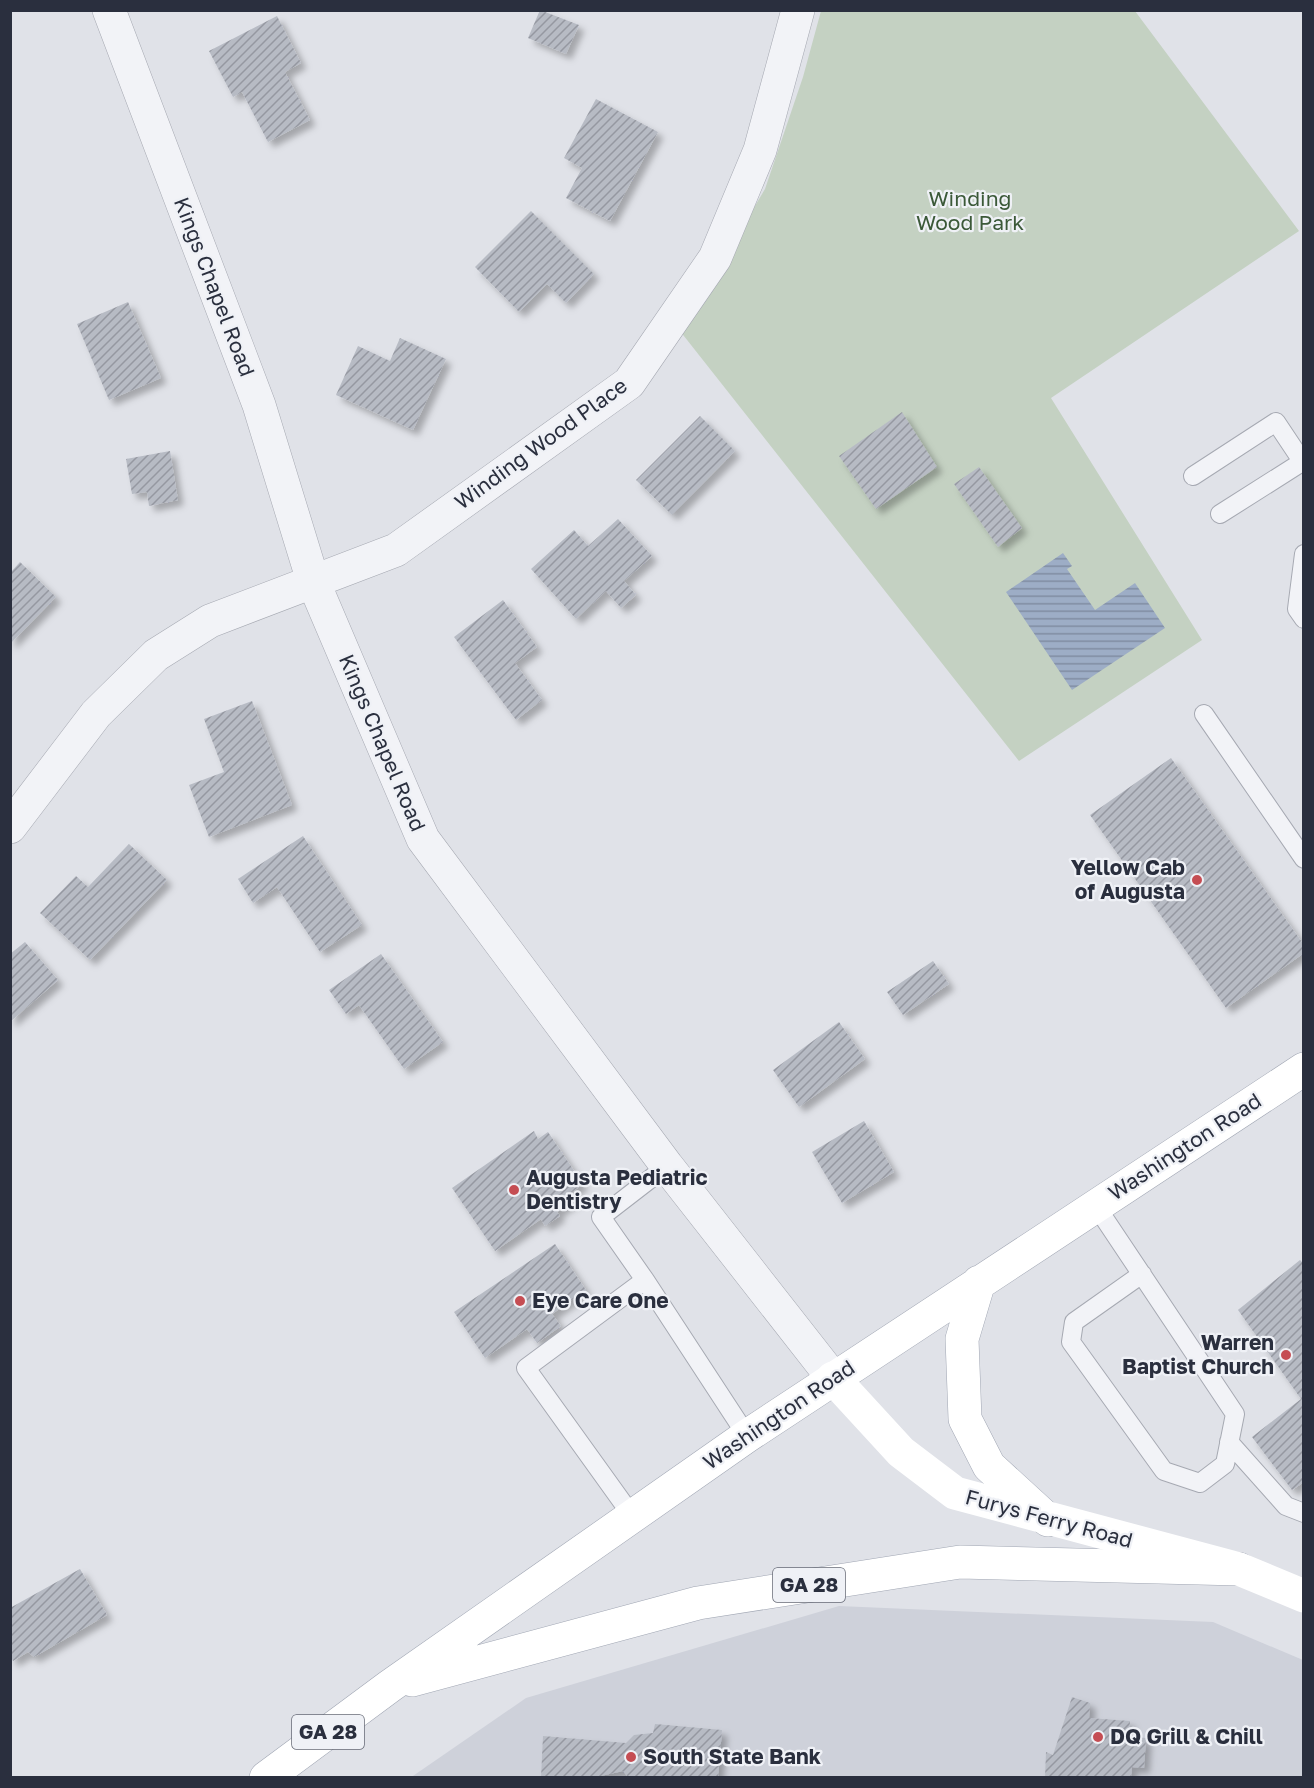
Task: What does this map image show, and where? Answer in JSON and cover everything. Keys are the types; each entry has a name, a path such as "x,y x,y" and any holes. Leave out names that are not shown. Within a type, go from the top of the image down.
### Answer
{"main road":[{"name":"Washington Road","path":"266,1778 390,1686 833,1378 1304,1069"},
{"path":"979,1282 962,1339 965,1419 989,1466 1048,1520"},
{"name":"Furys Ferry Road","path":"833,1378 901,1452 955,1493 1048,1520 1239,1569 1304,1596"},
{"name":"GA 28","path":"390,1686 698,1603 960,1562 1239,1569"}],"street":[{"name":"Kings Chapel Road","path":"109,10 259,405 313,581 423,839 667,1166 833,1378"},
{"name":"Winding Wood Place","path":"10,827 96,714 156,655 210,621 396,550 629,383 715,258 760,150 798,10"}],"lane":[{"path":"1193,476 1276,422 1303,463 1220,513"},
{"path":"1304,554 1297,609 1304,619"},
{"path":"1204,714 1304,859"},
{"path":"667,1166 600,1217 645,1280 747,1437"},
{"path":"1096,1206 1142,1274 1235,1414 1225,1464 1200,1483 1164,1471 1071,1342 1074,1322 1142,1274"},
{"path":"633,1517 526,1368 645,1280"},
{"path":"1229,1442 1286,1506 1304,1513"}],"shaded area":[{"path":"839,1606 1213,1622 1303,1660 1303,1777 410,1778 526,1698"}],"green space":[{"name":"Winding Wood Park","path":"821,11 1135,11 1299,231 1051,398 1202,640 1019,761 680,331 765,189 803,77"}],"water":[{"path":"1063,553 1072,566 1067,569 1095,610 1135,583 1165,628 1072,690 1006,592"}],"building":[{"path":"540,10 579,25 566,54 528,38"},
{"path":"277,16 301,63 285,72 310,120 268,142 242,92 233,97 209,51"},
{"path":"596,99 658,132 610,221 566,198 582,168 564,158"},
{"path":"531,211 594,274 566,303 547,284 519,312 475,267"},
{"path":"128,302 161,378 109,400 77,324"},
{"path":"400,338 446,359 413,430 336,395 358,346 390,361"},
{"path":"902,412 937,467 876,509 839,456"},
{"path":"700,416 735,451 672,515 636,480"},
{"path":"170,451 178,500 149,506 147,492 132,494 126,459"},
{"path":"979,467 1022,528 998,547 954,484"},
{"path":"618,519 652,556 624,581 636,595 621,608 606,591 576,619 531,569 574,530 588,546"},
{"path":"20,562 56,597 10,644 10,573"},
{"path":"503,600 537,647 515,663 542,700 516,720 454,637"},
{"path":"252,701 292,805 209,837 189,785 224,772 204,719"},
{"name":"Yellow Cab of Augusta","path":"1171,758 1304,945 1304,953 1226,1008 1090,815"},
{"path":"303,836 362,925 320,952 277,887 253,903 238,879"},
{"path":"129,844 167,880 90,960 40,913 76,876 88,887"},
{"path":"25,942 58,980 10,1022 10,954"},
{"path":"381,954 443,1042 404,1069 359,1005 346,1014 329,990"},
{"path":"933,961 949,984 903,1015 887,992"},
{"path":"839,1022 865,1059 799,1107 773,1070"},
{"path":"864,1121 894,1172 842,1203 812,1152"},
{"name":"Augusta Pediatric Dentistry","path":"534,1131 538,1139 548,1132 583,1184 572,1192 576,1199 557,1212 560,1216 545,1226 541,1219 495,1251 452,1188"},
{"name":"Eye Care One","path":"555,1244 586,1290 552,1314 561,1326 537,1343 527,1329 485,1358 454,1312"},
{"name":"Warren Baptist Church","path":"1300,1260 1304,1264 1304,1482 1292,1490 1252,1437 1301,1399 1238,1310"},
{"path":"80,1569 107,1615 34,1657 28,1652 13,1661 10,1656 10,1608"},
{"name":"DQ Grill & Chill","path":"1072,1697 1090,1703 1089,1718 1130,1721 1129,1737 1146,1738 1144,1768 1132,1767 1131,1778 1045,1778 1046,1752 1053,1755"},
{"name":"South State Bank","path":"655,1724 722,1730 718,1778 629,1778 623,1771 591,1778 541,1778 543,1736 626,1743 634,1735 653,1733"}],"place":[{"name":"Yellow Cab of Augusta","path":"1197,880"},
{"name":"Augusta Pediatric Dentistry","path":"514,1190"},
{"name":"Eye Care One","path":"520,1301"},
{"name":"Warren Baptist Church","path":"1286,1355"},
{"name":"DQ Grill & Chill","path":"1098,1737"},
{"name":"South State Bank","path":"631,1757"}]}
